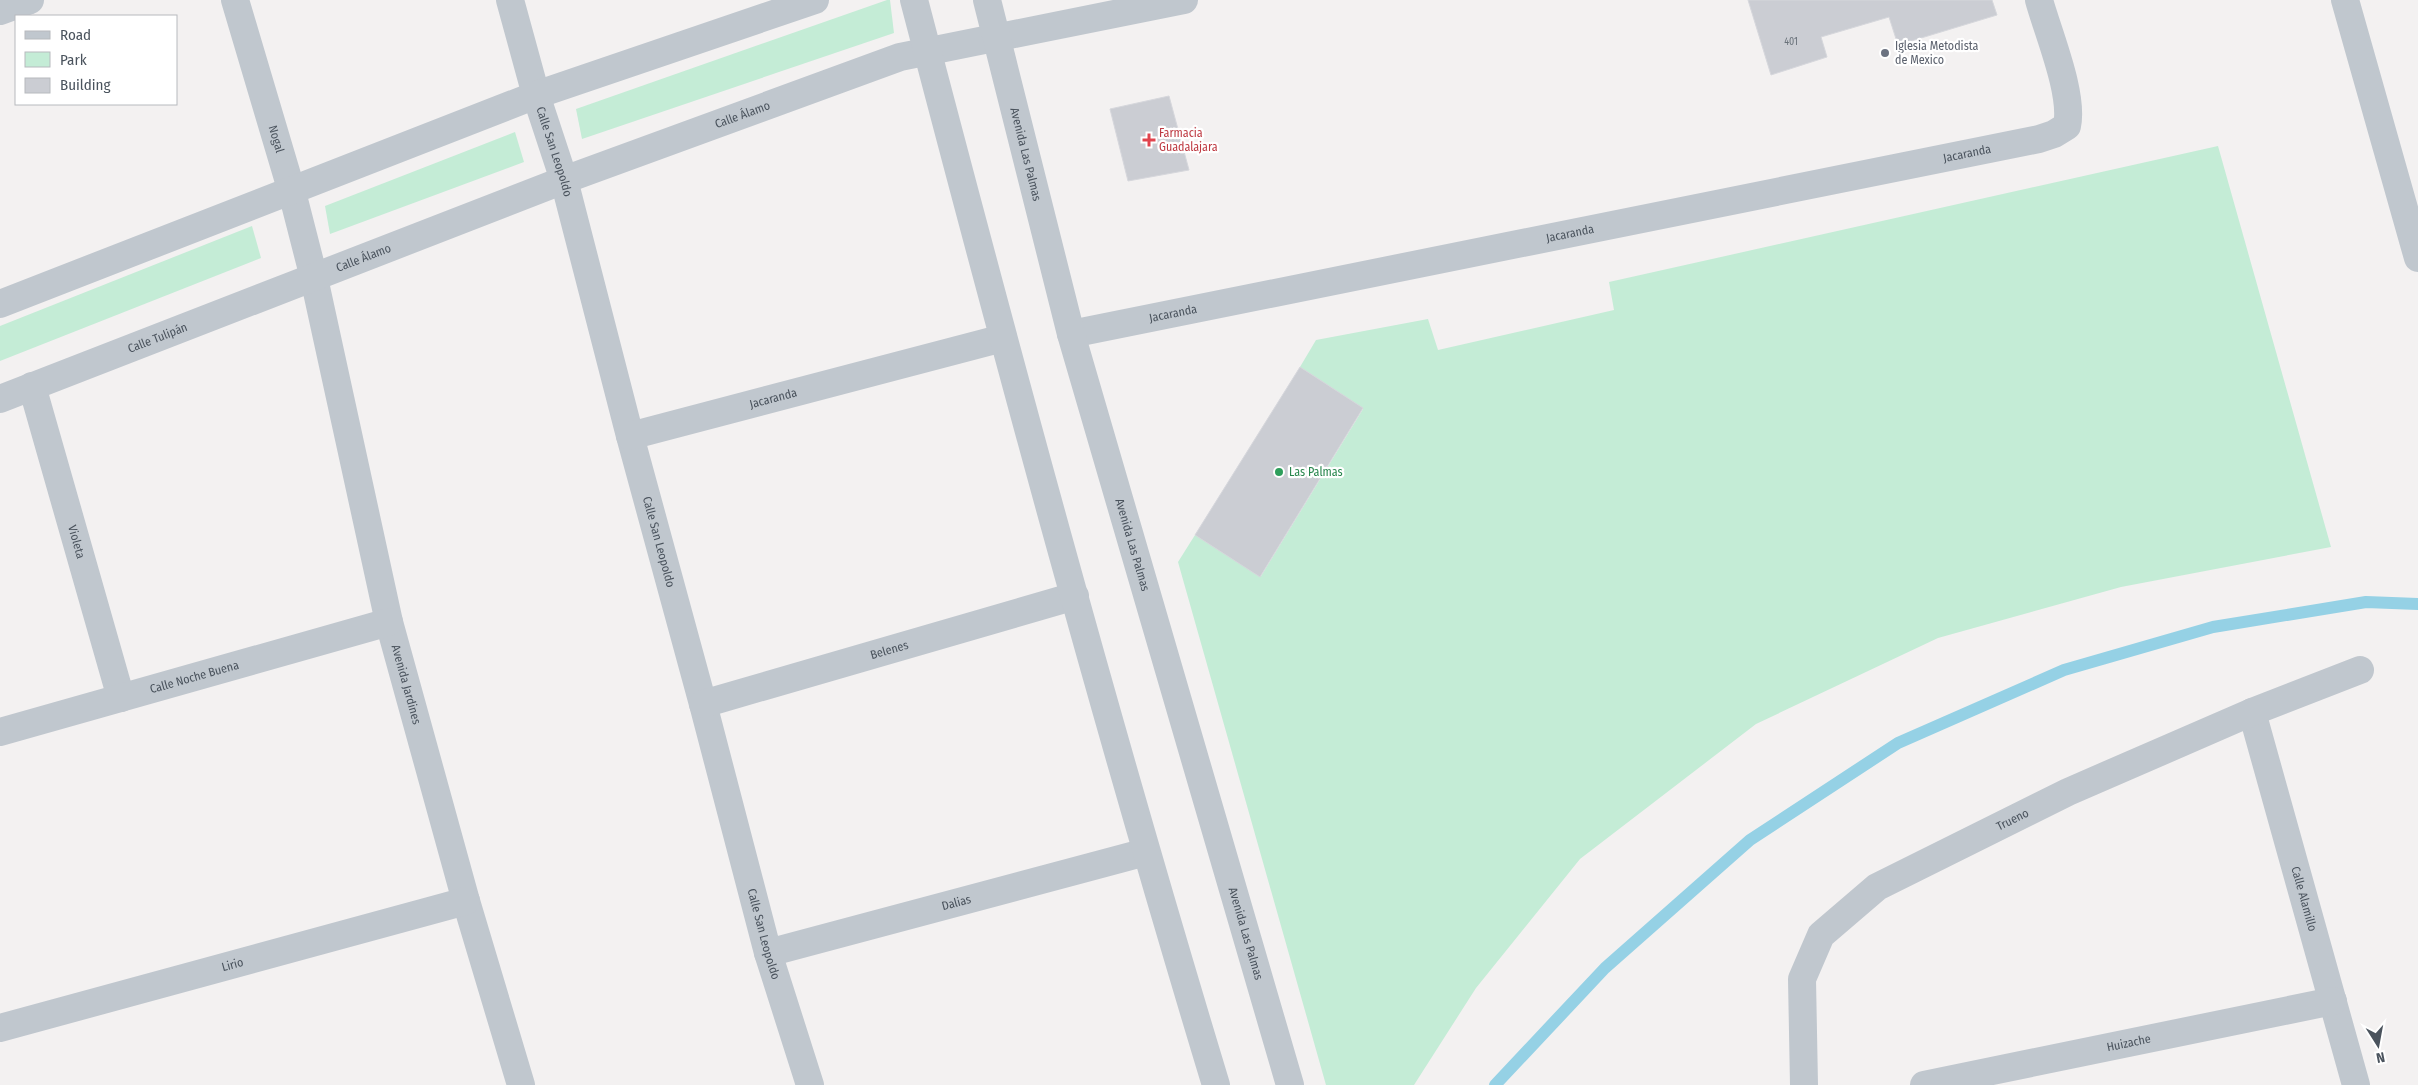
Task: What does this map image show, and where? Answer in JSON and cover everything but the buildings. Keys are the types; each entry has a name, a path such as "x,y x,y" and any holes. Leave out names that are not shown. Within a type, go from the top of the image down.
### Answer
{"street":[{"path":"0,11 30,0"},
{"name":"Nogal","path":"235,0 292,192 314,278"},
{"name":"Calle San Leopoldo","path":"510,0 536,95 564,180 630,436 768,953 805,1084"},
{"path":"0,304 292,192 536,95 816,0"},
{"path":"914,0 1003,338 1074,596 1146,852 1216,1085"},
{"name":"Avenida Las Palmas","path":"987,0 1071,334 1283,1083"},
{"name":"Calle Álamo","path":"314,278 564,180 900,57 928,53 1184,0"},
{"name":"Jacaranda","path":"1071,334 2039,139 2054,134 2066,126 2070,113 2039,0"},
{"path":"2345,0 2418,258"},
{"name":"Calle Tulipán","path":"0,399 314,278"},
{"name":"Avenida Jardines","path":"314,278 389,622 466,901 521,1085"},
{"name":"Jacaranda","path":"630,436 1003,338"},
{"name":"Violeta","path":"32,386 121,698"},
{"name":"Belenes","path":"703,704 1074,596"},
{"name":"Calle Noche Buena","path":"0,732 389,622"},
{"name":"Trueno","path":"1804,1085 1802,979 1821,935 1877,887 2068,792 2252,712 2360,670"},
{"name":"Calle Alamillo","path":"2252,712 2356,1085"},
{"name":"Dalias","path":"768,953 1146,852"},
{"name":"Lirio","path":"0,1028 466,901"},
{"name":"Huizache","path":"1924,1085 2333,1001"}],"green space":[{"path":"890,0 894,33 582,139 576,109"},
{"path":"515,132 524,162 330,234 325,206"},
{"path":"2218,146 2331,547 2121,587 1938,638 1756,724 1580,859 1476,988 1414,1085 1326,1085 1178,562 1195,535 1261,576 1363,409 1300,367 1316,340 1428,319 1438,350 1614,310 1609,282"},
{"path":"252,226 261,258 0,361 0,326"}],"waterway":[{"path":"1495,1085 1605,968 1750,840 1898,743 2064,670 2213,627 2366,602 2418,604"}],"place":[{"name":"Iglesia Metodista de Mexico","path":"1885,53"},
{"name":"Farmacia Guadalajara","path":"1149,140"},
{"name":"Las Palmas","path":"1279,472"}]}
